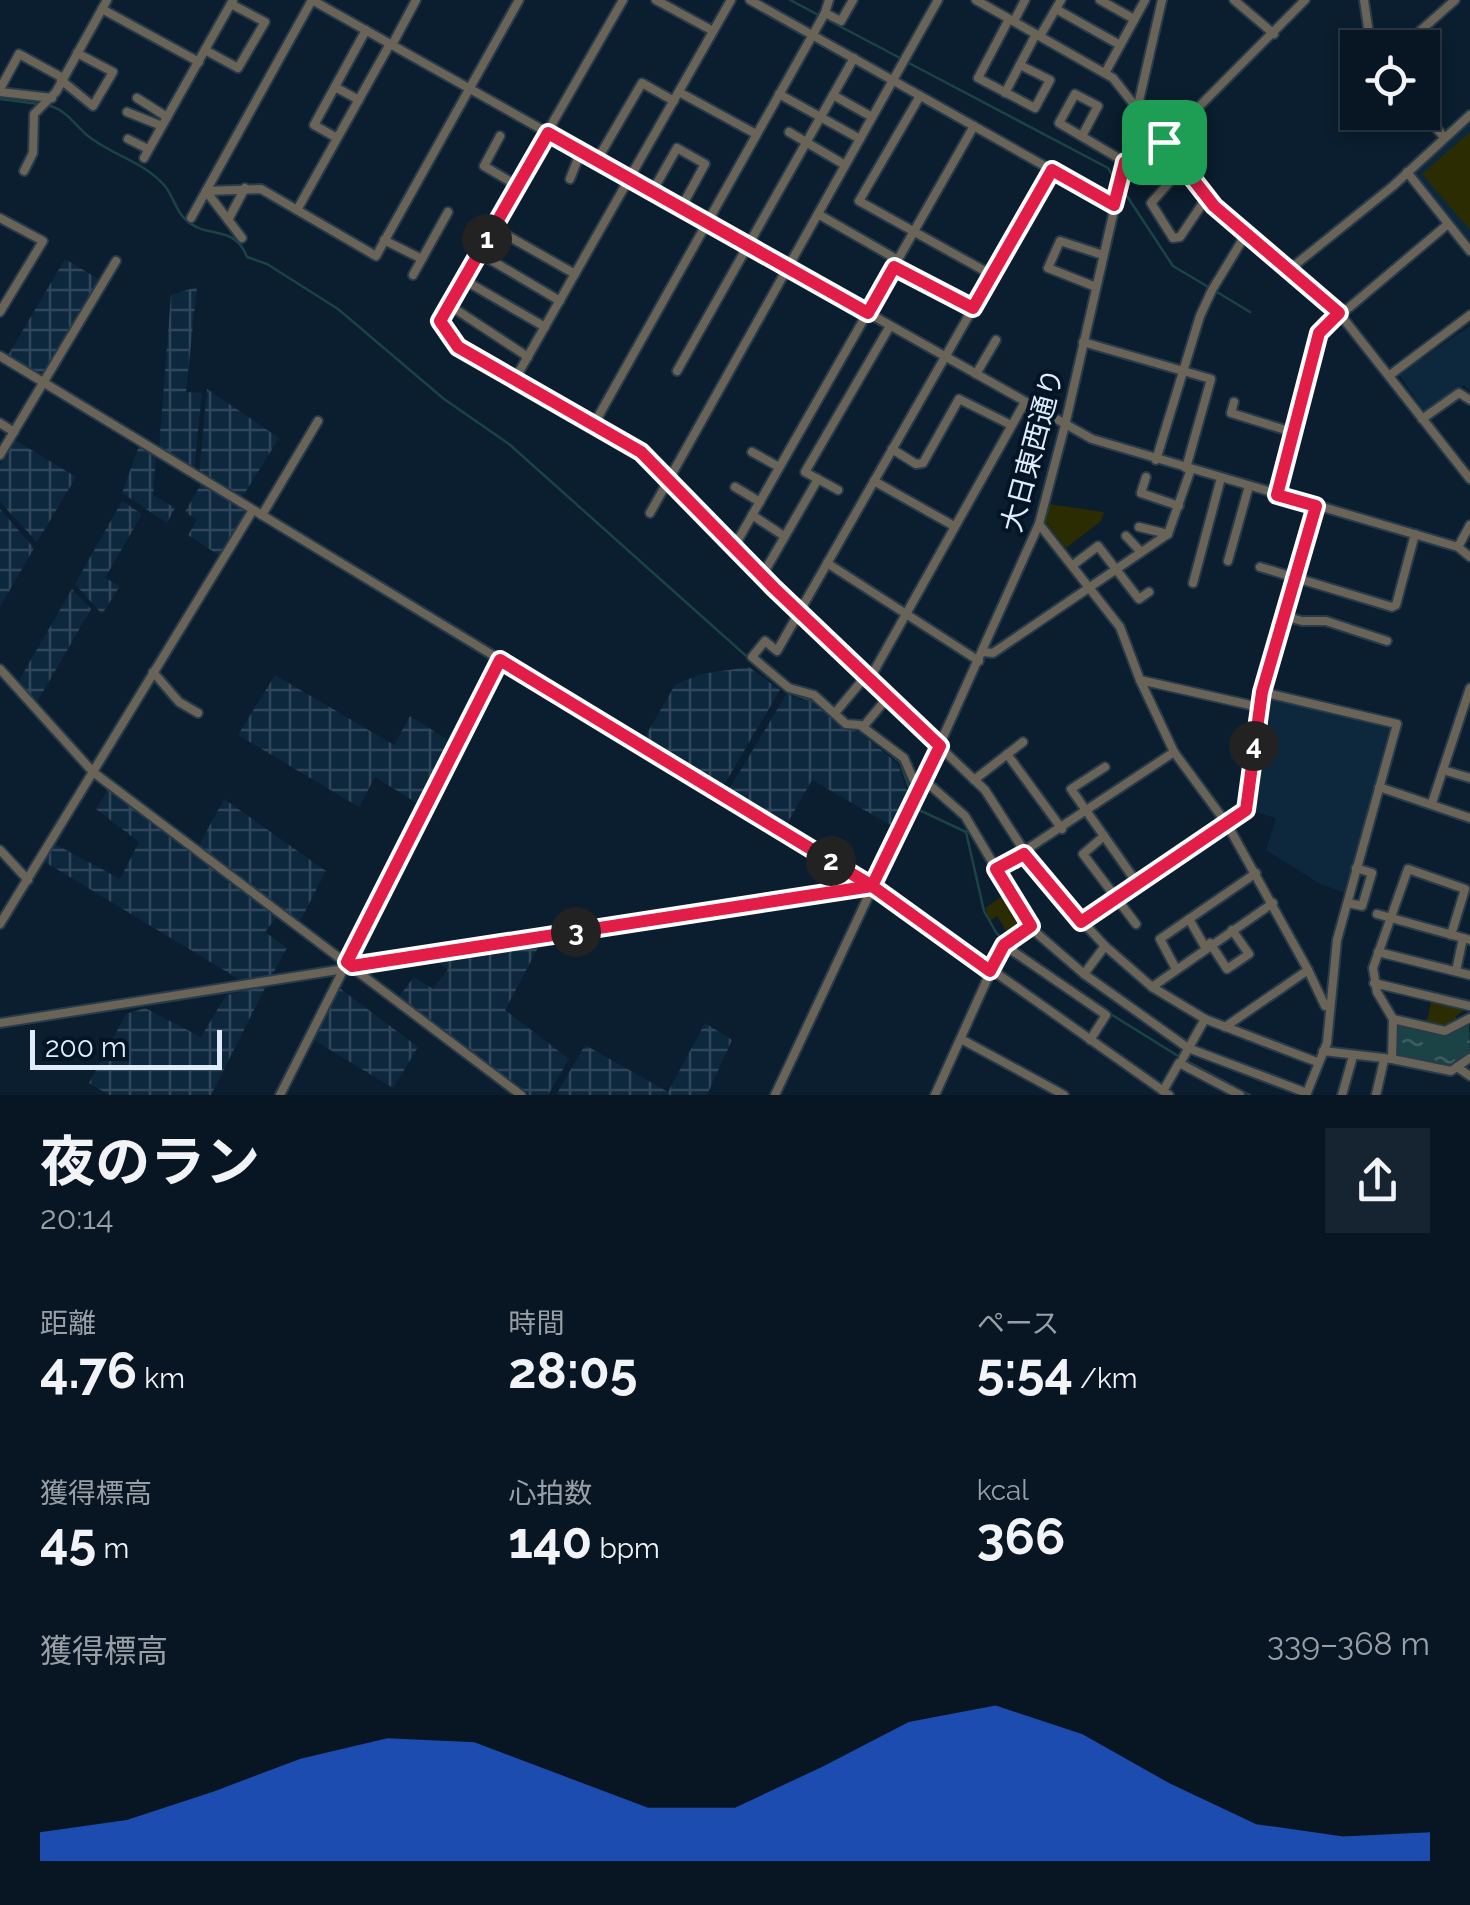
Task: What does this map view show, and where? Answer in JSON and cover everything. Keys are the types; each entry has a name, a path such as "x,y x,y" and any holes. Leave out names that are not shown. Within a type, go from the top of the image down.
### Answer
{"street":[{"path":"191,218 312,0 1096,441 1458,546 1470,557"},
{"path":"297,210 416,0"},
{"path":"206,191 261,188 376,256 520,0"},
{"path":"624,0 440,321 458,347 641,452 762,576 985,790 1024,854 1081,922 1152,987 1204,1019 1318,1062"},
{"path":"656,0 713,31"},
{"path":"515,379 731,0"},
{"path":"750,0 1114,205"},
{"path":"594,424 828,0"},
{"path":"824,13 841,21 852,0"},
{"path":"650,513 938,0"},
{"path":"976,0 1104,72 1207,197 1339,313 1470,480"},
{"path":"1020,64 1050,80 1035,108 978,78 1025,0"},
{"path":"1100,0 1134,19"},
{"path":"1104,72 1144,0"},
{"name":"大日東西通り","path":"775,1095 1040,524 1160,0"},
{"path":"1234,0 1274,34"},
{"path":"1082,136 1098,106 1075,94 1059,123 1137,170 1305,0"},
{"path":"1364,0 1368,30"},
{"path":"1421,30 1455,0"},
{"path":"144,158 232,2 264,22 238,68 205,50"},
{"path":"24,171 33,153 34,114 52,98 104,4 198,62"},
{"path":"1006,93 1058,4 1120,44"},
{"path":"338,138 314,126 366,30"},
{"path":"52,98 0,91 20,54 62,79 93,106 113,72 76,53"},
{"path":"677,371 854,58"},
{"path":"597,160 642,83 756,134"},
{"path":"335,87 358,100"},
{"path":"779,94 860,139"},
{"path":"832,96 872,117"},
{"path":"920,96 860,201 992,275"},
{"path":"137,98 164,122"},
{"path":"127,112 164,122"},
{"path":"1290,269 1470,116"},
{"path":"734,547 974,126"},
{"path":"1438,130 1444,137"},
{"path":"790,132 845,165"},
{"path":"500,136 484,166 518,186"},
{"path":"128,139 148,149"},
{"path":"652,192 677,148 705,164 681,208"},
{"path":"570,180 581,152"},
{"path":"1183,167 1151,203 1173,238 1180,237 1207,197"},
{"path":"1052,170 777,651 765,641 752,657 789,688 810,692 846,724 863,728 904,758 912,779 922,782 965,816 1031,926 1084,974 1188,1048 1306,1094 1324,1051 1336,940 1397,724 1262,692"},
{"path":"1408,172 1470,251"},
{"path":"228,220 245,188"},
{"path":"206,191 242,238"},
{"path":"413,274 448,212"},
{"path":"818,214 973,308"},
{"path":"0,218 43,241 0,312"},
{"path":"1277,495 1319,333 1448,224"},
{"path":"494,228 575,274"},
{"path":"1156,460 1182,370 1212,290 1246,234"},
{"path":"384,240 422,259"},
{"path":"1096,287 1048,268 1060,241 1103,254"},
{"path":"479,253 560,301"},
{"path":"0,455 116,261"},
{"path":"464,280 545,327"},
{"path":"449,305 528,356"},
{"path":"1390,375 1470,315"},
{"path":"838,490 805,472 890,326"},
{"path":"976,374 996,340"},
{"path":"983,652 992,653 1168,534 1178,506 1211,378 1083,342"},
{"path":"0,356 872,886 1164,1094 1180,1063 1237,1094"},
{"path":"1422,419 1460,393 1470,400"},
{"path":"892,449 916,464 923,463 959,399 1011,425"},
{"path":"835,713 867,678 1025,402"},
{"path":"1234,402 1231,414 1292,432"},
{"path":"0,924 153,672 318,420"},
{"path":"0,424 14,432"},
{"path":"752,452 780,467"},
{"path":"1146,477 1141,494 1178,506"},
{"path":"1192,583 1221,478"},
{"path":"762,576 818,479"},
{"path":"874,481 954,526"},
{"path":"1228,561 1249,486"},
{"path":"734,488 760,502"},
{"path":"1081,922 1246,810 1262,692 1316,506"},
{"path":"752,516 784,536"},
{"path":"1040,524 1120,627 1174,752 1227,824 1273,903 1324,1006 1330,1007"},
{"path":"1458,546 1470,525"},
{"path":"1139,527 1168,534"},
{"path":"1260,567 1392,607 1396,605 1416,534"},
{"path":"1126,536 1140,552"},
{"path":"1074,565 1098,546 1140,599 1149,592"},
{"path":"828,563 978,662"},
{"path":"1284,616 1326,621 1387,640"},
{"path":"280,1095 500,660"},
{"path":"0,669 93,772 521,1095"},
{"path":"153,672 179,702 198,713"},
{"path":"1140,680 1260,707"},
{"path":"1432,803 1470,688"},
{"path":"863,728 888,697"},
{"path":"974,780 1023,742"},
{"path":"996,869 1174,752"},
{"path":"1007,754 1062,829"},
{"path":"1105,767 1072,789 1137,884"},
{"path":"1443,770 1470,778"},
{"path":"1379,787 1470,818"},
{"path":"1104,836 1082,854 1136,924"},
{"path":"0,850 28,880"},
{"path":"1348,902 1362,906 1372,873 1356,868"},
{"path":"1376,1095 1388,1060 1393,1019 1374,983 1373,968 1408,869 1464,889 1452,935"},
{"path":"1176,968 1160,939 1256,873"},
{"path":"0,1023 872,886"},
{"path":"1152,987 1273,903"},
{"path":"1377,914 1467,939 1456,972"},
{"path":"1189,920 1227,968 1249,954 1232,930"},
{"path":"935,1095 1004,945 1031,926"},
{"path":"1004,945 1106,1014 1090,1040"},
{"path":"1084,974 1105,946"},
{"path":"1378,952 1470,975"},
{"path":"1224,1027 1308,970"},
{"path":"1374,983 1470,1006"},
{"path":"1393,1019 1445,1031 1470,1018"},
{"path":"1182,1058 1204,1019"},
{"path":"962,1038 1064,1095"},
{"path":"1324,1051 1445,1070 1457,1068 1470,1058"},
{"path":"1342,1095 1353,1056"},
{"path":"1457,1068 1470,1076"}],"shaded area":[{"path":"1470,121 1470,246 1412,174"},
{"path":"1470,132 1470,230 1422,174"},
{"path":"65,259 100,280 42,379 7,357"},
{"path":"197,287 186,392 202,393 194,471 159,448 171,295"},
{"path":"1470,326 1470,391 1464,385 1425,412 1399,374"},
{"path":"207,389 279,438 241,499 199,475"},
{"path":"15,440 76,477 37,542 0,502 0,465"},
{"path":"139,446 156,457 153,495 175,508 167,523 122,493"},
{"path":"201,484 248,512 220,556 188,535 197,520 185,512"},
{"path":"122,501 142,514 105,578 120,586 102,614 75,584"},
{"path":"1048,504 1104,512 1101,521 1066,548 1044,520"},
{"path":"0,509 34,548 0,607"},
{"path":"72,589 91,609 37,702 18,682"},
{"path":"749,667 780,690 721,790 642,742 675,685 701,674"},
{"path":"275,675 394,745 410,716 456,745 423,807 375,777 359,807 238,735"},
{"path":"787,693 810,701 844,727 861,733 898,764 908,794 892,826 812,780 784,829 727,793"},
{"path":"1266,699 1392,726 1345,893 1320,884 1266,850 1276,818 1249,810"},
{"path":"108,789 277,916 265,932 287,948 272,975 242,981 45,862 55,844 120,879 139,842 96,809"},
{"path":"224,799 326,871 299,923 197,849"},
{"path":"1007,893 1027,927 1010,937 997,916 990,921 985,908"},
{"path":"540,944 505,1010 569,1059 548,1095 527,1095 398,998 414,977 433,989 448,969 435,960"},
{"path":"266,986 211,1095 109,1095 89,1083 126,1014 145,1008 201,1037 226,995"},
{"path":"338,987 418,1047 393,1088 312,1039"},
{"path":"1432,999 1467,1008 1456,1016 1456,1024 1448,1028 1426,1024"},
{"path":"705,1023 732,1040 707,1095 556,1095 585,1045 668,1092"}],"water":[{"path":"1397,1023 1442,1032 1469,1023 1470,1053 1450,1067 1398,1057"}],"waterway":[{"path":"790,0 900,58"},
{"path":"907,62 1108,168 1116,181"},
{"path":"0,99 38,104"},
{"path":"46,105 64,113 98,143 156,177 182,216 193,225 235,240 247,257 267,264 338,309 444,399 509,444 763,671"},
{"path":"1121,187 1173,266 1210,288"},
{"path":"1217,292 1250,312"},
{"path":"789,691 821,706"},
{"path":"873,739 900,762 912,796"},
{"path":"915,803 917,809 966,832 984,911 997,934 1065,983"},
{"path":"1109,1013 1178,1056"},
{"path":"1185,1060 1250,1095"}],"route":[{"path":"1164,142 1137,170 1125,162 1114,205 1052,170 973,308 894,267 868,313 548,133 440,321 458,347 641,452 774,588 940,746 872,886 500,660 347,962 352,966 872,886 990,971 1004,945 1031,926 996,869 1024,854 1081,922 1246,810 1262,692 1316,506 1277,495 1319,333 1339,313 1214,206 1164,142"}]}
